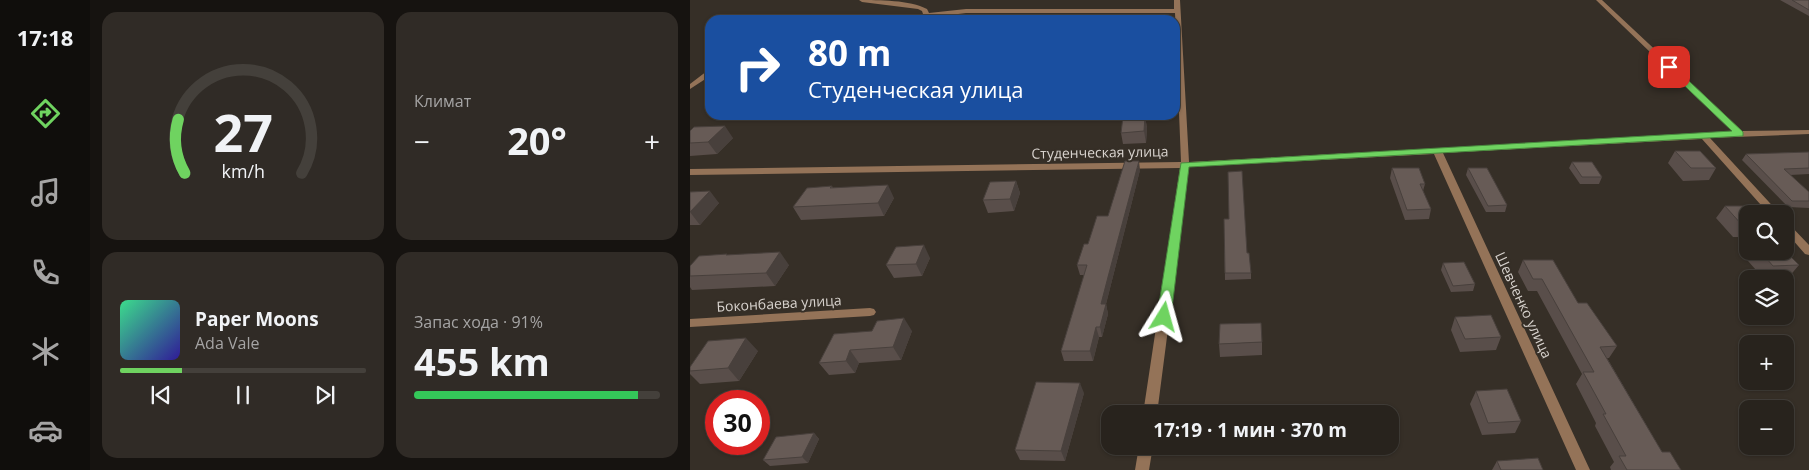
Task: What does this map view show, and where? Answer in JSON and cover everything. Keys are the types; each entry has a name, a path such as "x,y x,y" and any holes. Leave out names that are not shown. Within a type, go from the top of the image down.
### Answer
{"street":[{"path":"862,0 919,7 925,10 927,15 966,11 1177,11"},
{"path":"1177,0 1177,15"},
{"path":"1599,0 1740,134"},
{"path":"1151,405 1185,165 1180,69"},
{"path":"690,87 705,76"},
{"name":"Студенческая улица","path":"690,172 1185,165 1740,134 1809,132"},
{"path":"1704,136 1767,205"},
{"name":"Шевченко улица","path":"1438,152 1583,470"},
{"path":"1794,235 1809,251"},
{"name":"Боконбаева улица","path":"690,323 870,312"},
{"path":"1142,470 1144,455"}],"building":[{"path":"1792,0 1809,0 1809,10"},
{"path":"1123,120 1145,120 1144,131 1121,133"},
{"path":"725,126 708,142 690,143 690,131 694,127"},
{"path":"1675,151 1700,151 1716,168 1691,168"},
{"path":"1809,152 1809,168 1784,169 1809,192 1809,201 1792,201 1746,154"},
{"path":"1125,161 1139,161 1101,304 1106,304 1100,327 1096,327 1090,351 1061,351 1087,265 1077,265 1084,244 1088,244 1097,216 1108,216"},
{"path":"1572,162 1592,162 1602,177 1582,177"},
{"path":"1392,168 1419,168 1425,184 1420,184 1431,209 1407,210"},
{"path":"1468,168 1487,168 1507,205 1488,206"},
{"path":"1242,171 1247,253 1249,253 1251,273 1225,273 1224,219 1229,219 1228,172"},
{"path":"1016,181 1010,199 983,200 990,182"},
{"path":"888,185 878,203 793,207 807,188"},
{"path":"710,191 690,212 690,192"},
{"path":"1725,206 1739,206 1739,222"},
{"path":"924,245 916,264 886,265 896,247"},
{"path":"780,252 766,273 690,276 690,266 699,256"},
{"path":"1523,260 1553,260 1578,303 1587,303 1617,346 1600,347 1662,452 1670,452 1681,470 1627,470 1619,456 1626,456 1583,372 1594,372 1542,279 1533,279"},
{"path":"1768,260 1794,260 1799,265 1773,266"},
{"path":"1464,262 1475,284 1453,286 1443,263"},
{"path":"1491,315 1501,337 1465,339 1455,317"},
{"path":"904,318 893,347 850,350 846,361 819,363 834,334 872,331 877,321"},
{"path":"1261,323 1262,342 1219,344 1220,324"},
{"path":"746,338 728,368 690,371 690,367 708,341"},
{"path":"1036,382 1080,383 1061,451 1015,450"},
{"path":"1507,389 1521,421 1488,423 1476,391"},
{"path":"814,433 802,457 763,460 766,455 770,455 770,448 776,437"},
{"path":"1538,458 1543,470 1501,470 1497,461"}],"route":[{"path":"1164,317 1185,165 1740,134 1669,67"}]}
